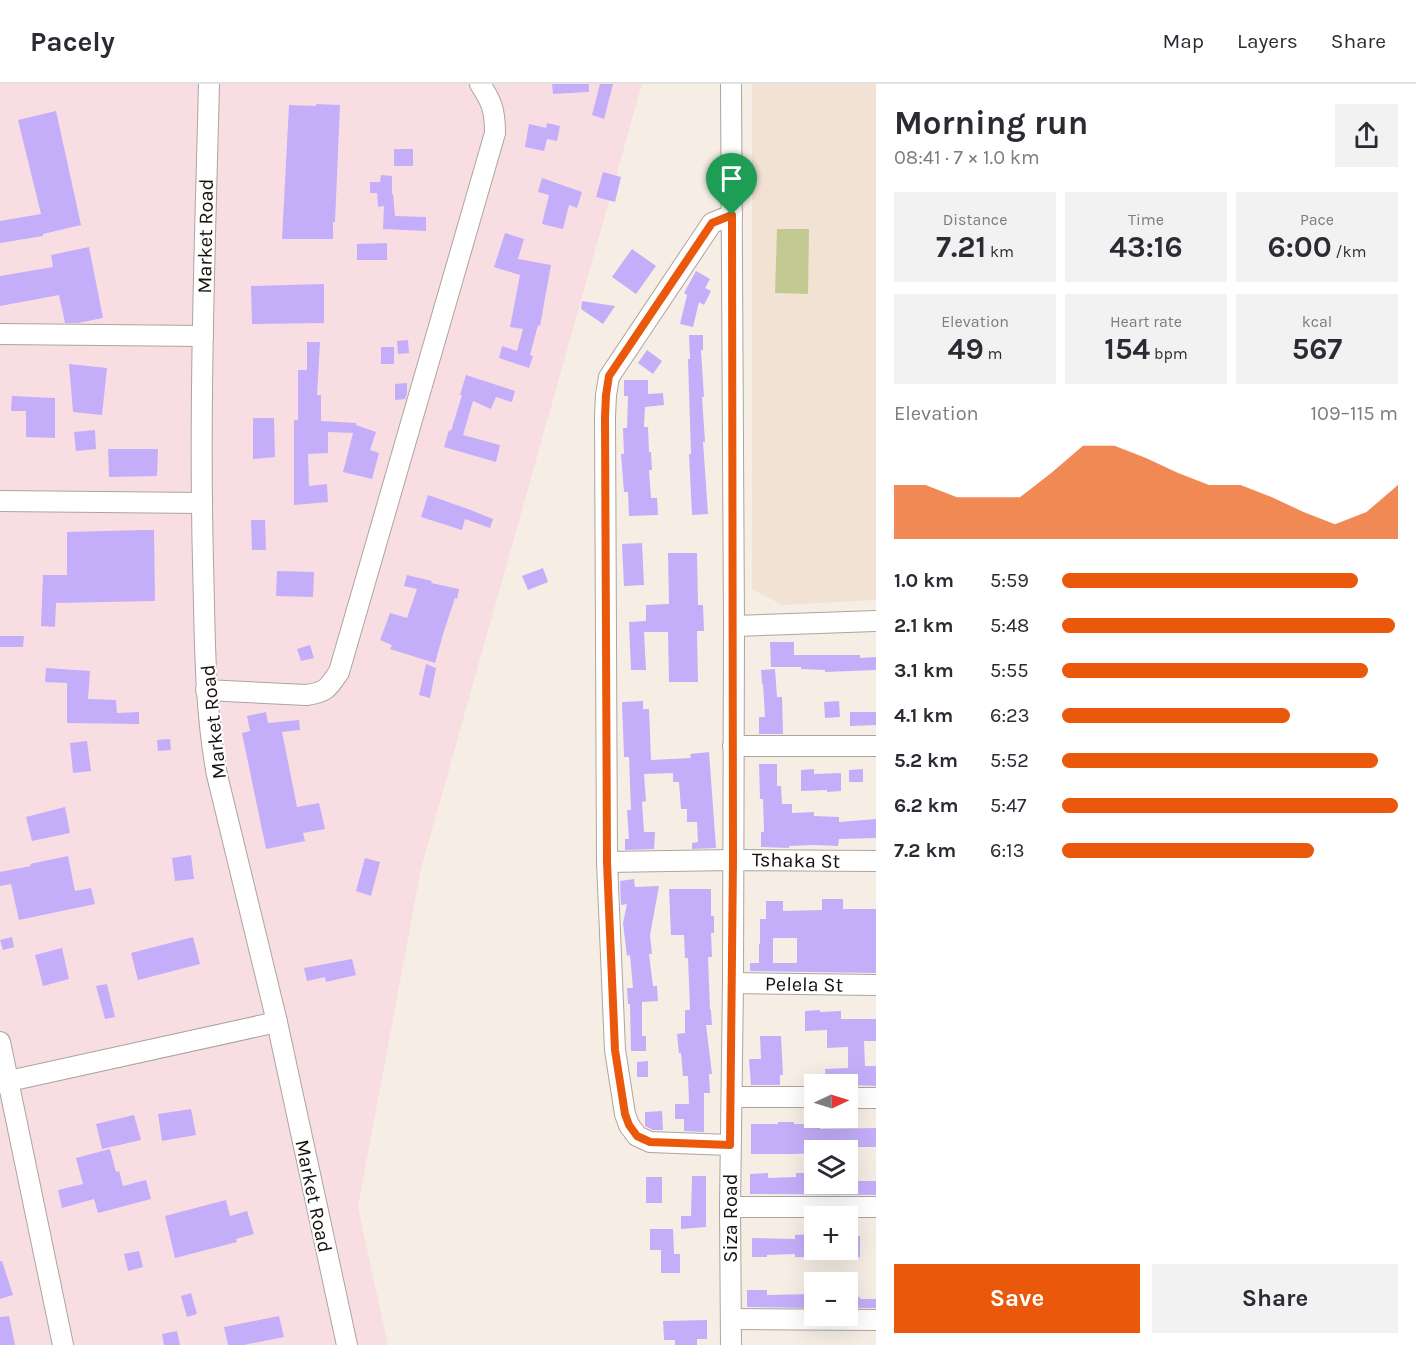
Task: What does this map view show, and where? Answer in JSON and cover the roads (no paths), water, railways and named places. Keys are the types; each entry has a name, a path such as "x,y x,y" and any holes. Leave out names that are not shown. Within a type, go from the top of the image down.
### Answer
{"street":[{"name":"Market Road","path":"209,84 201,503 206,690 211,745 277,1022 347,1345"},
{"path":"206,690 317,694 327,689 339,672 495,133 493,107 480,84"},
{"name":"Siza Road","path":"731,84 734,626 730,1145 731,1345"},
{"path":"730,1145 650,1142 637,1136 625,1114 615,1050 607,862 605,417 609,376 712,223 732,215"},
{"path":"0,334 203,336"},
{"path":"0,501 201,503"},
{"path":"734,626 876,621"},
{"path":"733,746 876,746"},
{"name":"Tshaka St","path":"607,862 876,861"},
{"name":"Pelela St","path":"733,983 876,985"},
{"path":"4,1082 277,1022"},
{"path":"0,1042 4,1082 63,1345"},
{"path":"732,1097 804,1097"},
{"path":"858,1098 876,1098"},
{"path":"730,1207 876,1207"},
{"path":"731,1319 876,1320"}]}
